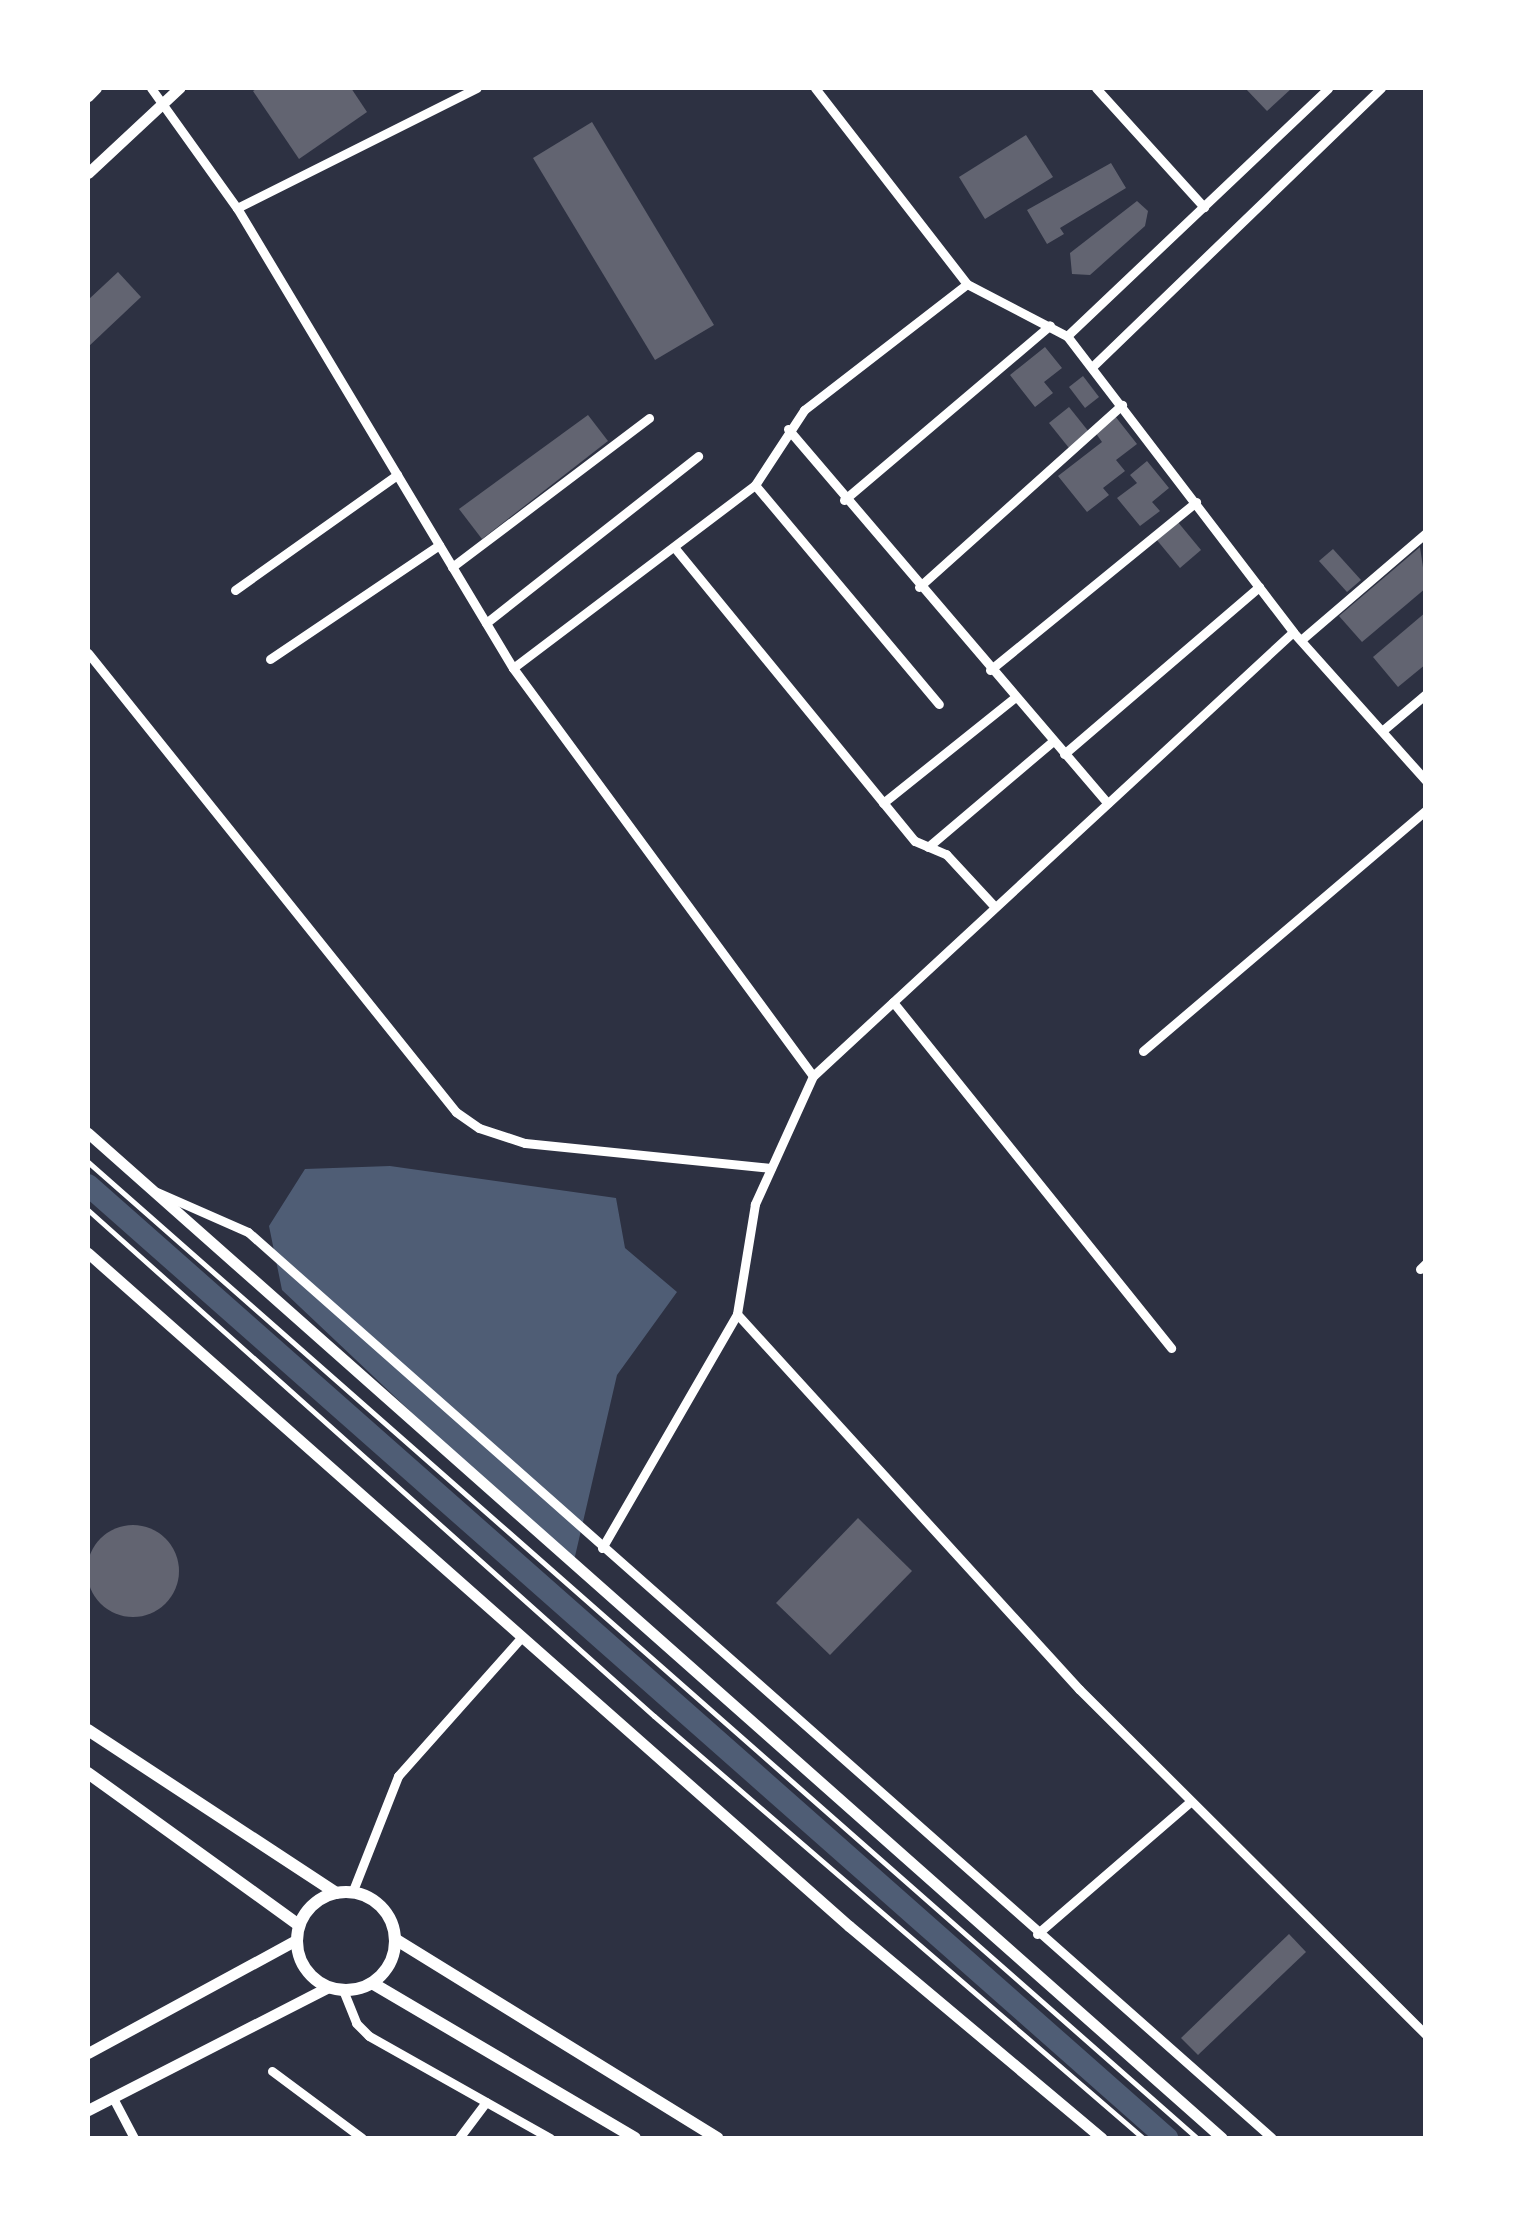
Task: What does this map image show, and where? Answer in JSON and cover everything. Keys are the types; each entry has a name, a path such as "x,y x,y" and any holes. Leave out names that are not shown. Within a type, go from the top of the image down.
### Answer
{"main road":[{"path":"88,1730 336,1893"},
{"path":"88,1773 299,1925"},
{"path":"395,1939 384,1971 372,1983 343,1990 328,1987 305,1969 296,1940 307,1910 336,1893 352,1892 382,1908 395,1939 717,2138"},
{"path":"372,1983 635,2138"}],"street":[{"path":"88,96 96,88"},
{"path":"150,88 237,208 513,668 813,1076"},
{"path":"88,173 180,88"},
{"path":"237,208 477,88"},
{"path":"815,88 967,284 1066,336 1293,632 1426,781"},
{"path":"1096,88 1204,208"},
{"path":"1066,336 1328,88"},
{"path":"1092,367 1380,88"},
{"path":"513,668 755,485 788,429 967,284"},
{"path":"844,500 1050,325"},
{"path":"919,587 1122,405"},
{"path":"452,567 650,418"},
{"path":"788,429 844,500 1107,803"},
{"path":"486,623 698,456"},
{"path":"235,590 397,476"},
{"path":"755,485 939,704"},
{"path":"990,670 1196,502"},
{"path":"1302,640 1426,532"},
{"path":"270,659 439,545"},
{"path":"674,547 884,803 928,846 946,854 995,907"},
{"path":"1064,754 1258,587"},
{"path":"602,1548 737,1314 755,1204 813,1076 1293,632"},
{"path":"88,653 456,1112 479,1128 525,1143 771,1168"},
{"path":"1382,731 1426,694"},
{"path":"884,803 1014,698"},
{"path":"928,846 1052,742"},
{"path":"1143,1051 1426,810"},
{"path":"893,1002 1171,1348"},
{"path":"88,1133 1222,2138"},
{"path":"154,1191 248,1232 1272,2138"},
{"path":"88,1253 520,1639 1102,2138"},
{"path":"737,1314 1190,1802 1426,2035"},
{"path":"352,1892 398,1776 520,1639"},
{"path":"1037,1934 1190,1802"},
{"path":"88,2054 296,1940"},
{"path":"88,2110 328,1987"},
{"path":"343,1990 356,2022 369,2036 550,2138"},
{"path":"272,2071 362,2138"},
{"path":"112,2098 134,2138"},
{"path":"459,2138 486,2102"}],"lane":[{"path":"88,1162 1197,2138"},
{"path":"88,1210 654,1716 1143,2138"}],"water":[{"path":"390,1166 616,1198 625,1248 677,1292 617,1375 573,1565 282,1290 269,1226 305,1169"}],"building":[{"path":"351,88 367,112 299,159 253,91"},
{"path":"1245,88 1292,88 1267,111"},
{"path":"592,122 714,325 655,360 533,158"},
{"path":"1026,135 1053,177 985,219 959,177"},
{"path":"1111,163 1126,188 1060,228 1064,234 1047,244 1027,210"},
{"path":"1137,201 1148,211 1145,226 1090,275 1072,274 1070,253"},
{"path":"118,272 141,297 88,347 88,300"},
{"path":"1045,347 1062,368 1044,382 1053,393 1035,407 1010,375"},
{"path":"1083,376 1099,397 1085,408 1069,387"},
{"path":"1069,407 1089,432 1069,448 1049,423"},
{"path":"588,415 608,441 482,539 459,509"},
{"path":"1115,416 1137,444 1116,460 1125,471 1103,488 1109,495 1087,512 1058,476 1102,442 1095,432"},
{"path":"1147,461 1169,488 1152,502 1160,511 1140,526 1117,498 1137,483 1130,475"},
{"path":"1177,521 1201,550 1180,568 1156,539"},
{"path":"1420,547 1426,588 1362,642 1339,616"},
{"path":"1333,549 1361,580 1347,592 1319,561"},
{"path":"1426,612 1426,664 1398,687 1373,657"},
{"path":"858,1518 912,1571 830,1655 776,1603"},
{"path":"133,1525 151,1528 166,1538 176,1553 176,1589 166,1604 151,1614 133,1617 115,1614 100,1604 90,1589 87,1571 90,1553 100,1538 115,1528"},
{"path":"1289,1934 1306,1952 1198,2055 1181,2038"}],"waterway":[{"path":"88,1185 1167,2138"}]}
